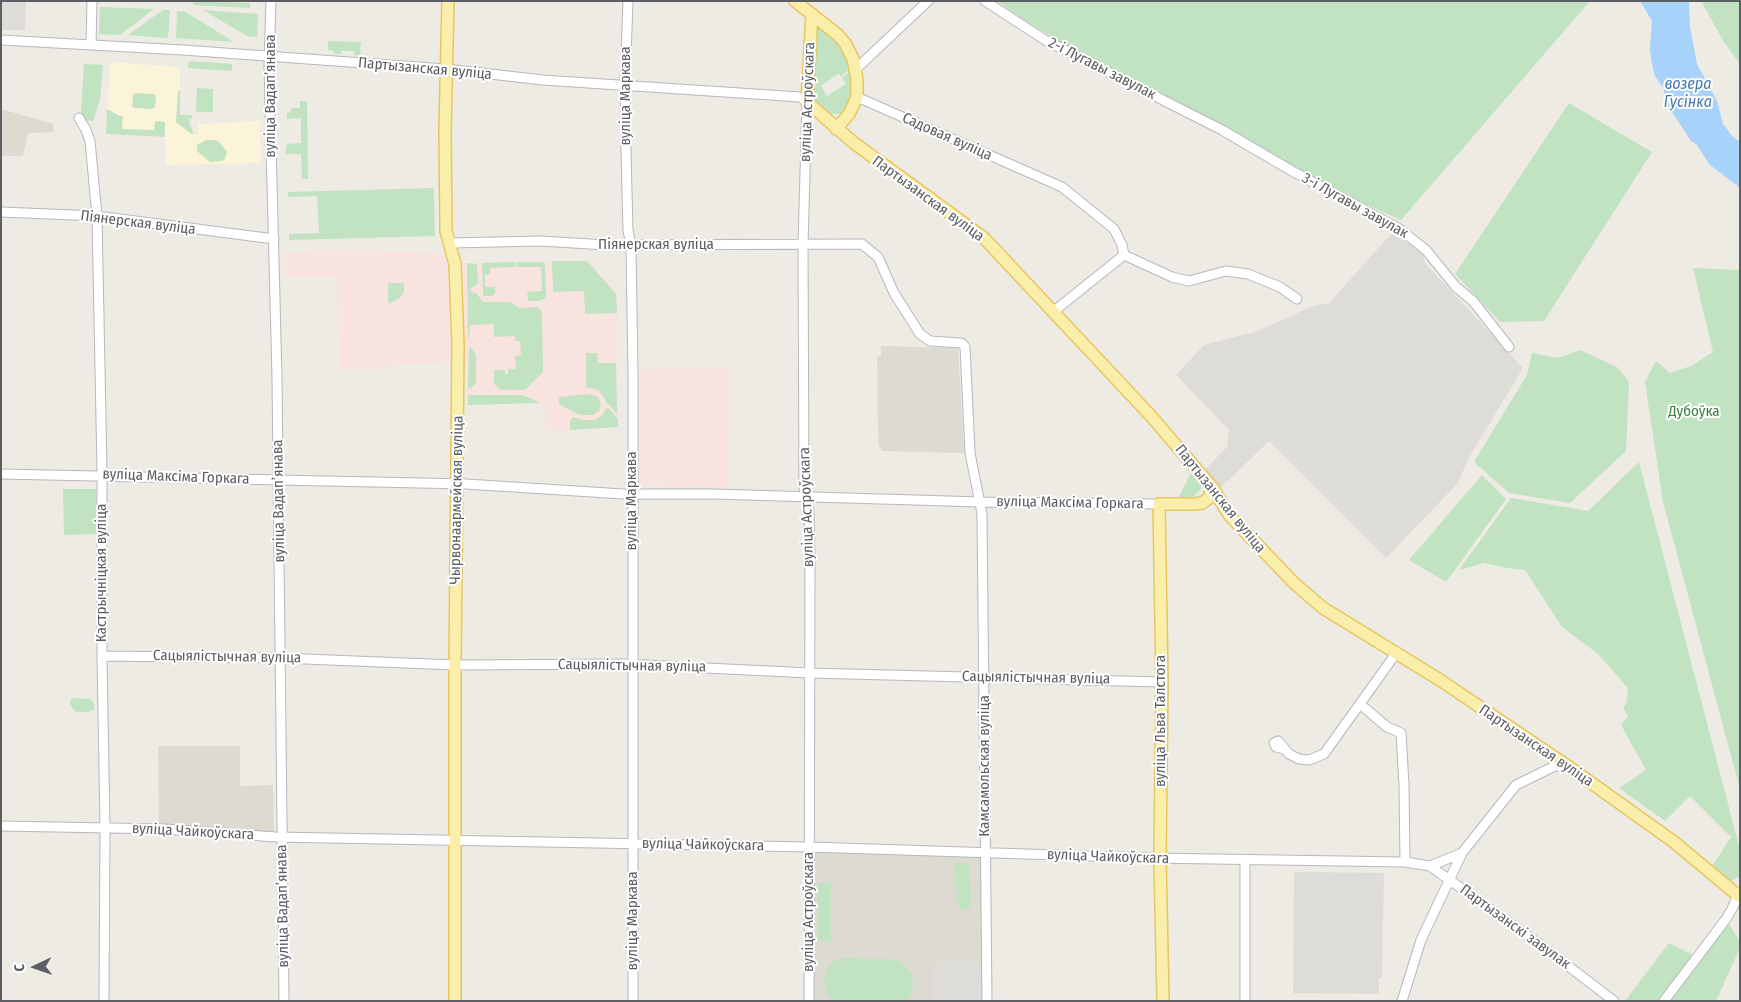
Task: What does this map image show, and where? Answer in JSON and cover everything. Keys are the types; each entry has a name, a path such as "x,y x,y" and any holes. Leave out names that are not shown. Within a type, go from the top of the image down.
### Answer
{"main road":[{"name":"Чырвонаармейская вуліца","path":"448,1 446,231 455,264 458,344 455,664 455,1001"},
{"path":"795,1 830,28 845,43 856,68 857,97 848,114 836,129"},
{"name":"вуліца Астроўскага","path":"807,102 812,14"},
{"name":"Партызанская вуліца","path":"807,102 836,129 984,238 1150,415 1212,486 1230,516 1312,600 1397,652 1569,767 1674,842 1739,896"},
{"path":"1194,504 1207,500 1211,494 1212,486"},
{"path":"1159,504 1194,504 1218,508 1230,516"},
{"name":"вуліца Льва Талстога","path":"1159,504 1162,682 1160,858 1163,1001"}],"street":[{"path":"91,44 92,1"},
{"name":"вуліца Вадапʼянава","path":"271,1 269,117 274,239 279,480 284,1001"},
{"name":"вуліца Маркава","path":"628,1 625,85 628,230 631,246 633,1001"},
{"path":"856,68 928,1"},
{"name":"2-і Лугавы завулак","path":"985,1 1045,40 1222,130"},
{"name":"Партызанская вуліца","path":"1,40 91,44 446,69 543,80 800,97 807,102"},
{"name":"Садовая вуліца","path":"857,97 1062,187 1114,229 1124,255"},
{"name":"вуліца Астроўскага","path":"807,102 803,244 804,487 809,512 809,1001"},
{"name":"Кастрычніцкая вуліца","path":"79,118 90,141 97,216 102,475 102,656 105,828 104,1001"},
{"name":"3-і Лугавы завулак","path":"1222,130 1410,236 1426,250 1456,287 1473,301 1509,347"},
{"name":"Піянерская вуліца","path":"1,212 97,216 274,239"},
{"name":"Піянерская вуліца","path":"450,243 540,241 631,246 862,244"},
{"name":"вуліца Максіма Горкага","path":"862,244 878,257 894,294 920,334 930,341 961,343 965,347 970,453 981,502"},
{"path":"1052,312 1124,255 1172,277 1189,281 1226,271 1248,274 1280,287 1297,299"},
{"name":"вуліца Максіма Горкага","path":"1,474 457,484 632,494 1159,504"},
{"name":"Камсамольская вуліца","path":"981,502 985,677 987,1001"},
{"path":"1285,749 1299,759 1309,760 1327,751 1397,652"},
{"name":"Сацыялістычная вуліца","path":"102,656 280,658 455,664 632,664 809,673 1162,682"},
{"path":"1360,704 1387,727 1401,733 1405,862"},
{"path":"1449,879 1462,853 1516,786 1555,766 1569,767"},
{"name":"вуліца Чайкоўскага","path":"1,826 164,829 282,837 810,847 1160,858 1405,862 1430,866 1449,879"},
{"path":"1430,866 1462,853"},
{"path":"1245,860 1245,1001"},
{"name":"Партызанскі завулак","path":"1402,1001 1421,940 1449,879 1614,1001"},
{"path":"1664,1001 1726,919 1739,896"}],"shaded area":[{"path":"1,1 26,1 25,30 1,30"},
{"path":"110,62 180,67 180,91 178,91 176,122 193,135 198,135 198,124 260,121 261,163 166,165 165,137 106,134"},
{"path":"1,109 53,124 54,132 28,133 23,156 1,156"},
{"path":"1392,233 1424,252 1424,262 1523,368 1470,456 1457,484 1386,558 1269,441 1219,489 1199,476 1227,447 1229,430 1176,375 1204,345 1255,332 1316,305 1328,304"},
{"path":"328,250 441,253 465,263 587,260 617,294 618,427 546,431 545,406 541,403 468,405 467,366 444,363 391,365 384,369 340,370 337,276 286,276 285,253"},
{"path":"881,346 958,348 964,453 882,451 879,445 878,431 877,357 881,356"},
{"path":"729,368 728,488 640,485 640,369"},
{"path":"158,746 240,746 240,786 273,785 274,832 159,827"},
{"path":"813,850 981,857 983,961 931,962 931,1001 811,1001"},
{"path":"1294,872 1384,873 1382,978 1379,978 1379,994 1293,993"},
{"path":"983,961 983,1001 931,1001 931,962"}],"green space":[{"path":"194,1 250,3 250,8 193,5"},
{"path":"997,1 1590,1 1401,220 1340,193 1283,163 1229,129 1093,61 1027,22"},
{"path":"1701,1 1740,1 1740,64 1724,42"},
{"path":"100,7 154,9 120,35 99,34"},
{"path":"163,10 170,10 168,38 128,35"},
{"path":"203,10 258,14 257,37 247,36"},
{"path":"177,11 184,11 234,42 176,38"},
{"path":"814,20 837,40 852,67 841,77 839,73 821,86 827,96 846,84 842,78 853,69 854,95 840,114 830,114 812,101"},
{"path":"328,41 361,42 360,55 354,55 354,51 341,51 341,54 334,54 334,51 328,50"},
{"path":"189,61 232,64 232,71 188,68"},
{"path":"84,64 103,65 100,100 93,121 85,120 81,112"},
{"path":"197,88 213,89 213,112 196,112"},
{"path":"178,91 180,91 180,115 192,115 192,119 189,119 193,135 176,122"},
{"path":"136,93 154,94 156,97 155,107 152,109 135,108 132,106 133,95"},
{"path":"300,101 307,101 308,179 302,179 301,154 285,154 287,144 301,143 301,118 287,119 287,113 291,112 291,108 300,108"},
{"path":"1569,103 1652,152 1544,321 1500,322 1455,274"},
{"path":"107,109 123,116 122,129 154,130 155,121 165,122 165,137 106,134"},
{"path":"206,140 216,140 220,143 227,152 225,159 210,162 197,151 197,145"},
{"path":"434,188 435,236 289,240 289,234 319,233 317,196 288,197 288,192"},
{"path":"552,261 587,261 616,294 617,313 585,314 584,291 553,292"},
{"path":"515,262 515,267 490,268 490,274 485,275 485,287 495,287 495,293 492,296 484,296 482,263"},
{"path":"516,262 543,262 545,264 546,298 539,301 528,301 527,292 542,291 541,267 517,267"},
{"path":"467,263 477,264 478,284 470,289 483,302 510,302 520,308 537,307 542,311 543,372 525,390 501,390 494,384 494,370 505,370 505,374 508,375 508,369 516,369 515,356 521,355 520,341 515,341 515,336 494,337 494,324 470,325 468,340"},
{"name":"Дубоўка","path":"1693,268 1740,270 1740,789 1663,502 1645,382 1656,361 1670,373 1691,366 1713,352"},
{"path":"388,283 404,283 404,292 399,299 388,304"},
{"path":"469,347 473,349 476,355 476,384 468,389"},
{"path":"1580,350 1617,367 1629,382 1626,451 1570,503 1509,493 1474,462 1527,375 1532,353 1558,358"},
{"path":"586,353 597,353 598,363 616,363 617,414 609,404 606,404 605,399 598,390 586,387"},
{"path":"587,394 597,396 601,404 599,411 593,415 580,415 559,404 559,397"},
{"path":"468,395 523,395 540,403 468,405"},
{"path":"606,408 609,408 618,419 618,427 570,430 570,420 573,417 583,420 595,420 602,415"},
{"path":"1639,462 1740,850 1740,876 1731,881 1711,868 1731,837 1690,796 1665,821 1619,788 1646,770 1621,725 1628,716 1623,707 1627,702 1628,688 1598,654 1562,627 1525,570 1484,563 1459,570 1511,498 1588,511"},
{"path":"1191,473 1201,484 1201,489 1193,497 1179,497"},
{"path":"1482,475 1506,499 1446,582 1409,560"},
{"path":"63,489 96,489 97,534 64,535"},
{"path":"76,698 91,699 94,704 94,710 76,712 70,702"},
{"path":"955,863 969,863 971,903 969,909 961,910 957,903 958,890 955,887 956,876 953,866"},
{"path":"817,883 831,883 831,941 817,941"},
{"path":"1729,924 1740,942 1740,948 1716,1001 1625,1001 1669,943 1701,959"},
{"path":"843,958 893,959 900,961 912,973 913,988 910,996 906,1001 834,1001 826,990 824,981 829,966 835,960"}],"water":[{"name":"возера Гусінка","path":"1640,1 1689,1 1690,27 1697,64 1717,101 1723,124 1732,136 1740,142 1740,188 1709,164 1668,106 1664,97 1664,89 1655,76 1652,64 1650,49 1652,21"}]}
